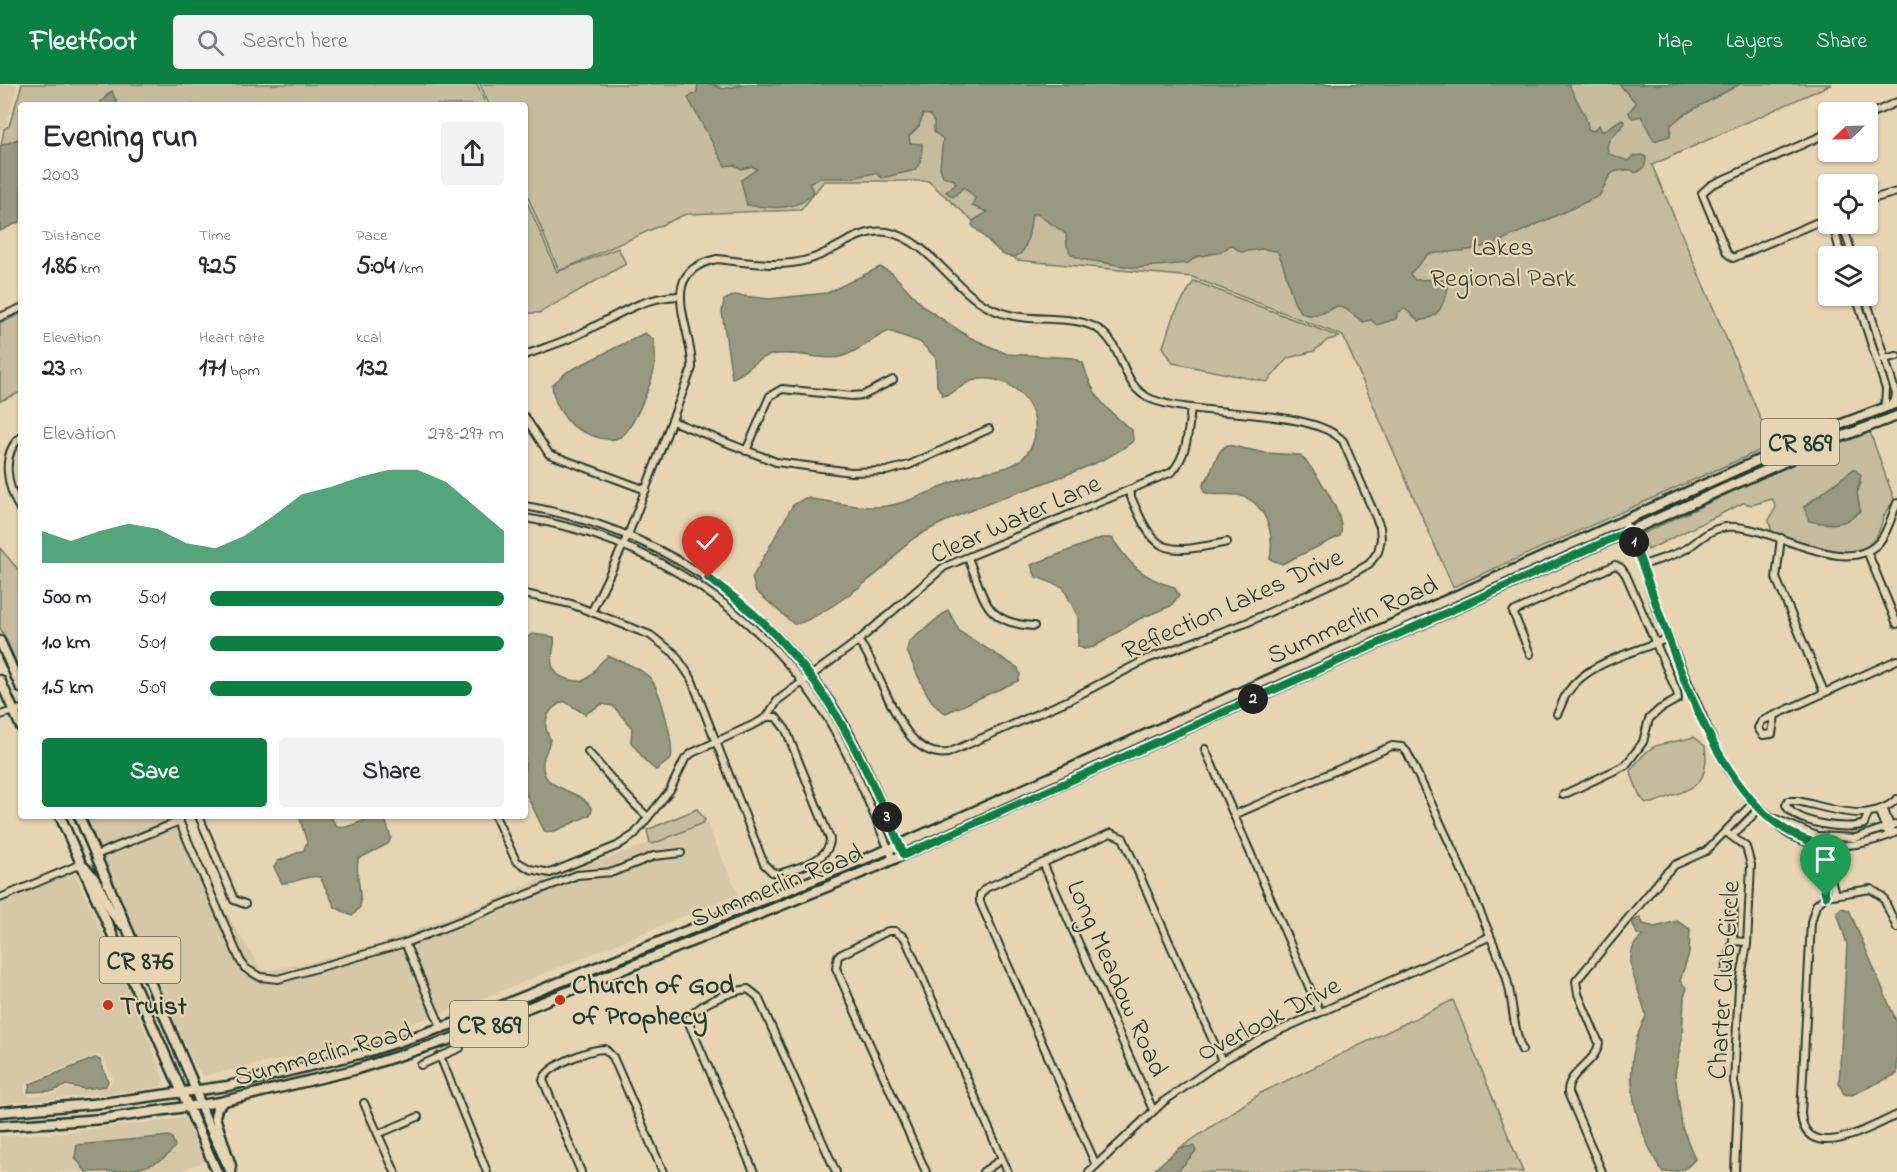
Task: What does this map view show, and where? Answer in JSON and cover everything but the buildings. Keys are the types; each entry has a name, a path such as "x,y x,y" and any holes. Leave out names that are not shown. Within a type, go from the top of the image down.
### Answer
{"main road":[{"name":"Summerlin Road","path":"0,1112 181,1094 261,1078 367,1052 442,1029 899,845 1624,521 1895,403"},
{"path":"1764,471 1794,453 1882,416 1895,403"},
{"name":"Summerlin Road","path":"0,1126 104,1119 224,1101 354,1070 448,1040 904,855 1764,471 1897,416"},
{"path":"0,641 18,681"},
{"path":"0,680 17,709"},
{"name":"CR 876","path":"61,819 217,1172"},
{"name":"CR 876","path":"80,819 200,1105 232,1172"},
{"path":"81,864 95,877 113,913 126,928"},
{"path":"224,1101 217,1108 215,1116 228,1149 232,1172"},
{"path":"0,1118 16,1111"}],"street":[{"path":"1878,111 1897,102"},
{"path":"1818,137 1711,185 1702,193 1727,253 1733,258 1818,222"},
{"path":"1878,197 1897,192"},
{"name":"Reflection Lakes Drive","path":"679,296 684,279 692,269 703,262 717,259 805,261 822,255 861,234 888,232 907,239 987,307 1021,319 1072,321 1096,328 1115,346 1127,376 1143,395 1161,402 1191,408 1267,417 1318,426 1335,432 1343,441 1380,527 1381,538 1378,552 1369,564 1246,623 1147,659 1069,700 961,749 943,754 924,750 912,741 880,685 872,660 858,641"},
{"path":"528,354 572,338 632,305 656,298 679,296 692,355 692,368 624,545 592,611"},
{"path":"1859,306 1887,394 1885,407"},
{"path":"1868,306 1896,394 1895,403"},
{"path":"0,317 18,309"},
{"path":"1877,361 1897,356"},
{"path":"746,451 770,396 782,389 852,396 864,395 893,380"},
{"name":"Clear Water Lane","path":"767,717 778,700 858,641 932,575 1172,472 1181,462 1191,408"},
{"path":"672,421 746,451 797,466 851,472 886,471 909,465 989,429"},
{"path":"528,422 549,454 646,490"},
{"path":"18,439 7,448 2,465 5,479 18,505"},
{"path":"1128,490 1146,533 1160,545 1175,551 1227,542"},
{"path":"1643,565 1684,550 1718,528 1744,528 1842,556 1855,556 1867,551 1882,539 1897,503"},
{"path":"528,507 567,515 628,535 688,565 726,591 776,635 812,676 850,735 904,855"},
{"path":"528,519 579,530 624,545 665,565 726,605 771,646 802,682 840,740 893,859"},
{"path":"1624,521 1643,565 1668,638 1721,758 1753,803 1771,817 1832,842 1866,843 1892,830 1882,811"},
{"path":"1781,538 1776,578 1824,692"},
{"path":"1867,551 1897,624"},
{"path":"968,558 994,616 1004,621 1034,626"},
{"path":"1530,654 1513,612 1615,566 1621,568 1626,575 1678,699 1660,709 1649,719 1643,742 1626,765 1563,795"},
{"path":"496,819 516,861 530,868 550,873 618,846 634,835 670,790 685,759 697,749 714,741 767,717 776,717 786,730 830,839 828,851 824,856 779,874 767,868 714,741 691,678 674,653 650,635 592,611 528,595"},
{"path":"1557,714 1567,693 1578,682 1623,654 1668,638"},
{"path":"1775,715 1897,660"},
{"path":"0,714 17,709"},
{"path":"1234,815 1392,746 1402,747 1407,752 1430,800 1506,974 1514,1028 1522,1050"},
{"path":"1204,749 1320,1012"},
{"path":"588,752 618,784 624,796 648,817"},
{"path":"1868,814 1864,824 1844,826 1795,817 1786,805 1788,801 1797,801 1868,814 1882,811 1896,800"},
{"name":"Charter Club Circle","path":"1602,1172 1568,1093 1570,1080 1598,1049 1599,1043 1578,994 1576,981 1666,873 1706,851 1753,803"},
{"path":"1725,832 1732,836 1759,809"},
{"path":"96,855 178,819 233,946 245,968 265,979 278,980 405,943 569,878 613,872 664,853 681,853"},
{"path":"201,819 234,900 245,904"},
{"path":"1096,1165 980,902 980,895 986,888 1112,833 1117,834 1126,843 1222,1060"},
{"name":"Charter Club Circle","path":"1732,836 1746,847 1751,859 1747,942 1739,986 1734,1082 1738,1100 1735,1172"},
{"path":"1823,840 1821,877 1826,896"},
{"path":"1832,842 1829,875 1835,894"},
{"name":"Long Meadow Road","path":"1043,863 1153,1110"},
{"path":"0,898 81,864"},
{"path":"1821,877 1829,875"},
{"path":"1897,928 1886,903 1878,892 1864,888 1826,896 1815,905 1811,922 1803,1124 1815,1136 1832,1141 1897,1115"},
{"path":"1725,973 1732,941 1734,894"},
{"path":"926,1172 836,968 838,956 888,931 895,931 904,937 1008,1172"},
{"name":"Overlook Drive","path":"1089,1172 1153,1110 1222,1060 1320,1012 1489,937"},
{"path":"1732,941 1747,942"},
{"path":"405,943 442,1029"},
{"path":"754,1172 688,1021 695,1011 746,989 754,992 758,997 836,1172"},
{"path":"421,1065 460,1048"},
{"path":"581,1172 543,1080 549,1070 595,1049 605,1048 613,1057 663,1172"},
{"path":"440,1056 488,1172"},
{"path":"364,1103 395,1172"},
{"path":"378,1134 418,1117"},
{"path":"983,1172 1002,1159"}],"shaded area":[{"path":"0,84 17,84 6,126 0,129"},
{"path":"698,84 712,84 723,89 748,84 1569,84 1586,118 1588,129 1593,131 1599,125 1602,132 1622,119 1625,123 1611,137 1607,145 1609,154 1628,161 1633,156 1642,155 1646,157 1646,160 1642,169 1635,173 1632,170 1623,170 1613,173 1599,196 1496,243 1469,250 1428,254 1410,274 1415,280 1441,279 1449,285 1440,309 1433,316 1419,321 1405,309 1398,312 1396,319 1377,325 1371,320 1363,322 1346,309 1337,306 1320,314 1308,315 1300,311 1294,302 1277,251 1262,249 1241,252 1231,245 1221,252 1196,257 1188,263 1136,268 1081,259 1071,254 1067,246 1066,234 1037,214 1032,214 1023,251 1011,257 1002,254 972,225 974,220 988,212 972,206 975,198 964,187 953,197 946,192 956,184 954,180 943,176 940,168 943,139 934,132 934,122 930,115 923,114 919,126 909,136 910,143 922,144 921,161 915,170 882,178 875,173 852,178 820,178 809,184 814,192 792,206 747,205 741,180 757,169 752,166 742,169 734,165 725,166 688,98 697,92"},
{"path":"1619,84 1740,84 1683,115 1671,125 1670,136 1654,141 1641,116 1633,118 1630,116 1629,112 1636,103"},
{"path":"112,91 116,102 101,102"},
{"path":"18,139 18,222 0,231 0,146"},
{"path":"880,267 892,273 925,308 969,337 1007,354 1074,358 1083,363 1095,393 1114,415 1132,430 1133,441 1096,463 968,511 935,526 905,545 886,566 855,591 814,617 794,624 756,591 752,578 793,505 805,498 867,507 898,504 969,476 998,470 1019,462 1033,444 1035,430 1033,415 1027,402 1018,391 1005,383 991,379 975,380 943,396 937,385 936,358 920,342 889,331 840,357 771,355 732,378 722,312 724,300 735,295 769,299 827,293"},
{"path":"645,333 654,340 654,370 631,425 625,433 614,439 599,438 576,428 558,407 552,385 567,372"},
{"path":"1228,445 1265,453 1300,455 1321,482 1335,506 1341,528 1340,536 1282,564 1270,559 1271,539 1262,511 1247,498 1204,492 1203,484 1219,452"},
{"path":"1854,469 1861,475 1857,493 1860,511 1849,520 1836,524 1809,521 1804,507"},
{"path":"1101,538 1112,538 1137,569 1153,579 1174,587 1179,595 1171,606 1139,619 1094,647 1084,649 1078,646 1078,617 1063,587 1036,577 1031,565"},
{"path":"948,610 960,632 1018,668 1020,675 1018,681 946,713 940,710 928,696 907,651 909,642"},
{"path":"532,634 554,637 552,665 556,673 564,678 574,681 586,679 608,656 646,674 658,694 669,730 671,759 656,770 647,763 631,742 632,728 613,706 602,704 585,714 564,701 553,708 546,722 550,739 543,761 544,772 554,785 580,797 592,810 590,815 555,831 545,832 528,798 528,637"},
{"path":"85,819 183,819 188,841 207,881 262,971 313,962 385,942 518,890 590,854 600,861 706,822 738,894 494,994 360,1042 203,1076 196,1067 125,917"},
{"path":"300,819 332,819 337,827 346,827 369,819 382,819 386,822 391,838 388,844 358,859 360,907 352,916 335,907 320,877 282,883 274,867 278,861 304,850 307,842"},
{"path":"72,868 124,979 164,1078 162,1086 0,1104 0,898","holes":["97,1055 103,1058 113,1079 108,1087 83,1091 66,1087 53,1094 29,1096 25,1093 25,1085 28,1082"]},
{"path":"1841,908 1849,910 1897,1023 1897,1074 1852,1095 1844,1094 1839,1084 1847,944 1837,912"},
{"path":"1640,917 1643,924 1655,927 1677,921 1690,929 1689,953 1680,981 1687,989 1684,996 1682,1039 1675,1074 1682,1127 1695,1159 1685,1168 1677,1171 1662,1172 1644,1135 1633,1096 1633,1056 1646,1016 1631,963 1635,944 1643,936 1637,934 1632,922"},
{"path":"95,1058 100,1060 108,1081 106,1086 84,1089 66,1085 53,1091 28,1092 30,1084"},
{"path":"185,1118 205,1161 178,1172 0,1172 0,1136 48,1134"},
{"path":"169,1136 175,1146 168,1155 137,1169 86,1172 75,1157 77,1145"},
{"path":"1194,1146 1196,1151 1177,1172 1152,1172 1179,1148"}],"green space":[{"path":"22,84 477,84 485,102 116,102 110,92 101,102 18,102 18,139 1,146 4,129 9,126"},
{"name":"Lakes Regional Park","path":"480,84 1832,84 1652,165 1772,445 1453,587 1343,336 1192,277 1017,260 928,181 824,181 801,210 686,214 559,271 528,197 528,102 488,102"},
{"path":"528,204 557,272 618,248 626,264 539,313 528,313"},
{"path":"1194,281 1339,337 1328,340 1314,351 1288,358 1267,382 1173,363 1163,347 1173,316"},
{"path":"18,315 18,393 0,401 0,323"},
{"path":"1870,432 1895,502 1884,515 1873,541 1864,548 1853,551 1825,549 1772,534 1769,520 1776,507 1772,499 1752,505 1743,503 1648,550 1642,534 1813,454","holes":["1854,469 1861,483 1857,493 1860,511 1845,520 1804,507"]},
{"path":"0,548 18,569 18,666 0,627"},
{"path":"1694,737 1705,746 1706,760 1700,779 1686,790 1653,803 1646,803 1640,796 1630,771 1652,748"},
{"path":"697,809 705,820 703,823 653,844 650,843 647,830"},
{"path":"1453,1000 1523,1172 1152,1172 1180,1148 1261,1093"}],"place":[{"name":"Church of God of Prophecy","path":"560,1000"},
{"name":"Truist","path":"108,1005"}],"route":[{"path":"708,578 758,617 812,676 850,735 904,855 1629,531 1657,611 1714,746 1736,783 1759,809 1771,817 1776,825 1805,840 1822,844 1819,867 1826,896"}]}
